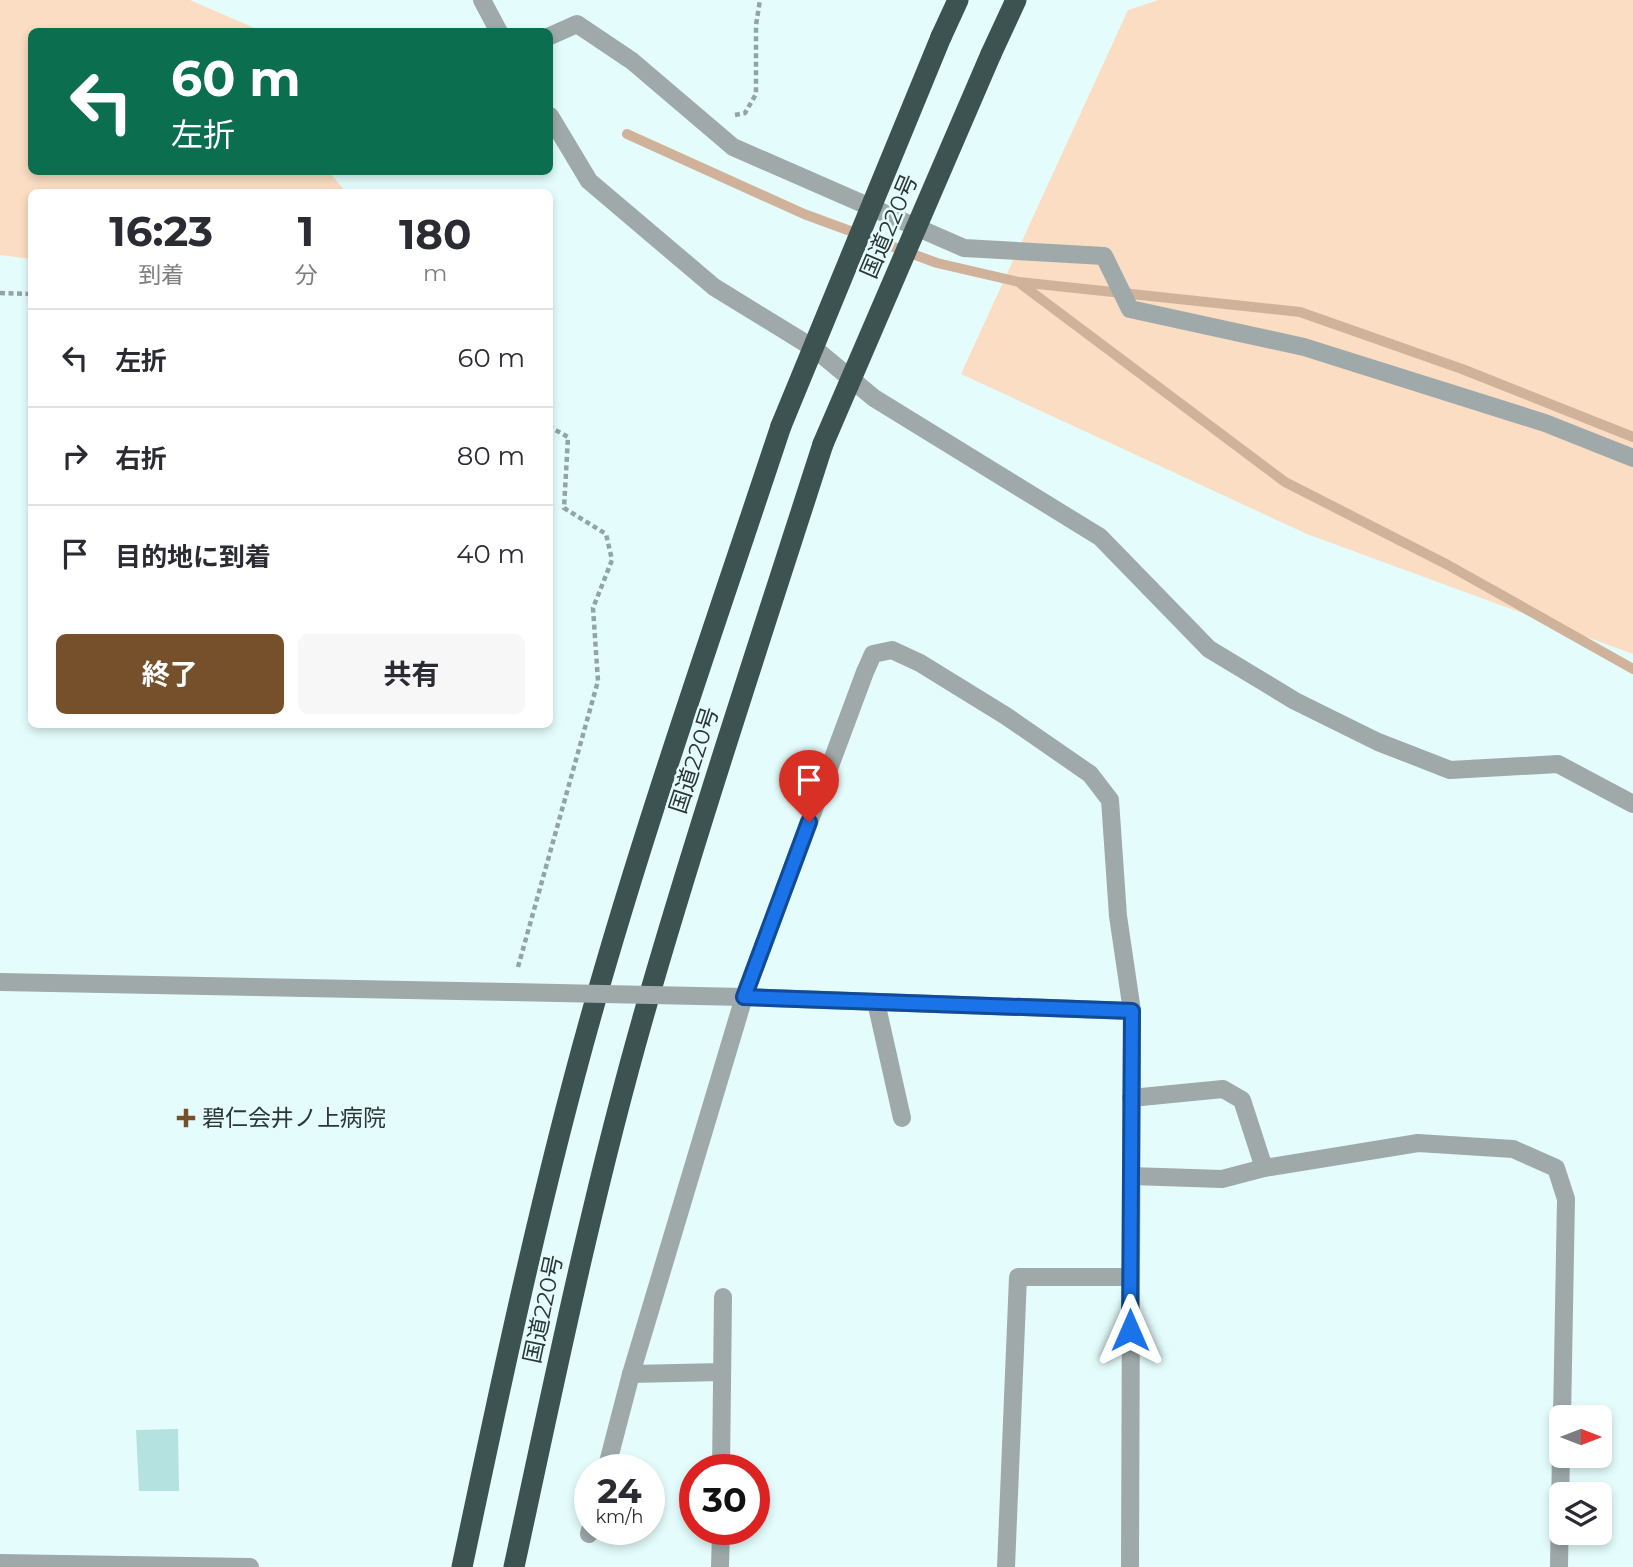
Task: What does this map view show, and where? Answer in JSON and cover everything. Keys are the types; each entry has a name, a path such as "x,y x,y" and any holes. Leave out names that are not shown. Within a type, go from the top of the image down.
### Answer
{"highway":[{"name":"国道220号","path":"462,1567 527,1260 591,1016 652,810 781,426 958,0"},
{"name":"国道220号","path":"514,1567 580,1260 643,1016 823,444 1016,0"}],"street":[{"path":"482,0 497,28"},
{"path":"553,35 577,24 632,61 733,147 964,248 1104,257 1130,309 1304,346 1545,423 1633,458"},
{"path":"553,121 589,181 713,287 815,349 874,398 1100,537 1209,649 1295,702 1378,742 1450,770 1558,764 1633,804"},
{"path":"610,1454 631,1374 744,997 865,672 873,654 892,650 920,663 1006,716 1090,774 1110,800 1118,916 1132,1011 1130,1567"},
{"path":"0,982 744,997 1132,1011"},
{"path":"876,1002 902,1118"},
{"path":"1131,1098 1223,1089 1242,1100 1264,1168"},
{"path":"1131,1176 1222,1179 1264,1168 1418,1143 1513,1149 1556,1168 1566,1199 1562,1405"},
{"path":"1006,1567 1018,1277 1131,1277"},
{"path":"721,1454 723,1297"},
{"path":"631,1374 722,1372"},
{"path":"1559,1567 1561,1468"},
{"path":"720,1567 721,1545"},
{"path":"0,1563 250,1567"}],"path":[{"path":"703,120 745,113 756,94 755,36 760,0"},
{"path":"0,293 28,294"},
{"path":"511,992 598,681 593,608 612,560 606,534 564,508 568,437 553,429"}],"shaded area":[{"path":"0,0 190,0 254,28 28,28 28,175 332,175 343,189 28,189 28,259 0,255"},
{"path":"1158,0 1633,0 1633,654 1307,534 961,374 1128,10"}],"building":[{"path":"178,1429 179,1491 139,1491 136,1430"}],"waterway":[{"path":"627,134 804,214 937,263 1019,282 1300,312 1462,369 1633,437"},
{"path":"1021,284 1285,482 1448,565 1633,669"}],"place":[{"name":"碧仁会井ノ上病院","path":"186,1118"}],"route":[{"path":"809,822 744,997 1132,1011 1130,1330"}]}
